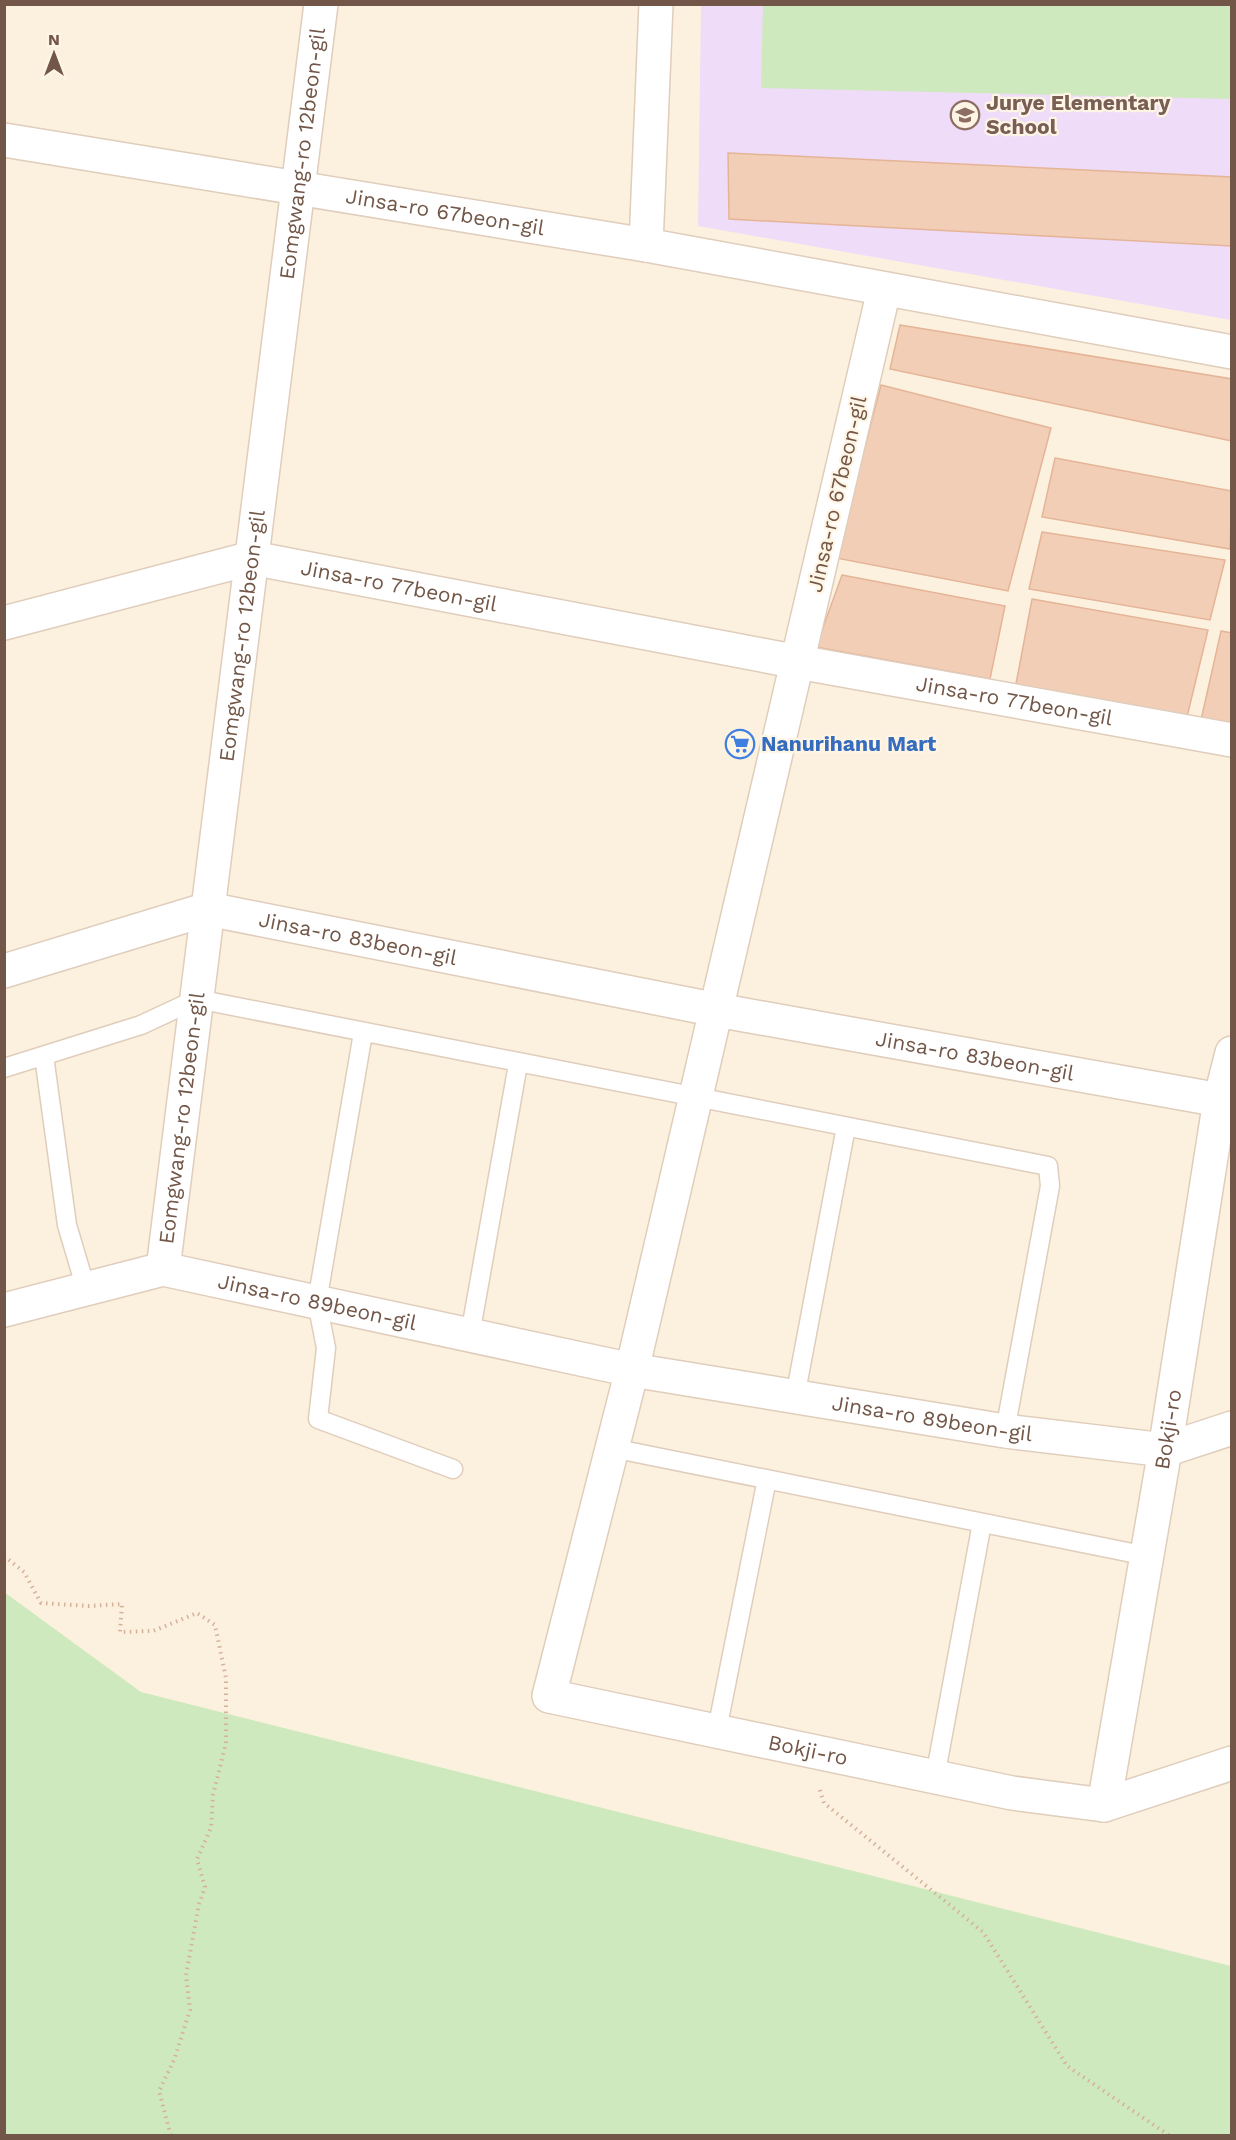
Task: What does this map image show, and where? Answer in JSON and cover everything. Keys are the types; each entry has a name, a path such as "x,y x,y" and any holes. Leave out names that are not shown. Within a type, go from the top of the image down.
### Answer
{"street":[{"name":"Eomgwang-ro 12beon-gil","path":"163,1269 321,4"},
{"path":"646,245 656,4"},
{"name":"Jinsa-ro 67beon-gil","path":"4,140 646,245 1232,352"},
{"name":"Jinsa-ro 67beon-gil","path":"798,662 884,290"},
{"name":"Jinsa-ro 77beon-gil","path":"4,623 252,558 798,662 1232,740"},
{"path":"612,1448 798,662"},
{"name":"Jinsa-ro 83beon-gil","path":"4,971 208,909 717,1010 1226,1098"},
{"name":"Bokji-ro","path":"1104,1805 1232,1053"},
{"name":"Jinsa-ro 89beon-gil","path":"4,1310 163,1269 632,1370 1005,1431 1165,1450 1232,1428"},
{"name":"Bokji-ro","path":"612,1448 549,1696 1012,1793 1104,1805 1232,1763"}],"lane":[{"path":"4,1068 141,1025 196,999 696,1099 1048,1166 1050,1186 1005,1431"},
{"path":"363,1033 317,1302 326,1347 318,1419 453,1469"},
{"path":"44,1056 67,1226 86,1289"},
{"path":"470,1335 518,1064"},
{"path":"795,1397 846,1127"},
{"path":"612,1448 1147,1556"},
{"path":"717,1730 767,1479"},
{"path":"935,1777 982,1522"}],"path":[{"path":"4,1556 24,1572 40,1603 88,1606 122,1604 120,1632 153,1631 197,1613 215,1625 226,1677 226,1743 213,1795 211,1828 196,1859 205,1887 199,1904 186,1975 190,2010 174,2060 159,2091 171,2136"},
{"path":"806,1749 824,1803 983,1932 1067,2066 1170,2136"}],"shaded area":[{"name":"Jurye Elementary School","path":"701,5 1231,5 1231,320 698,226"}],"green space":[{"path":"763,5 1231,5 1231,99 761,88"},
{"path":"4,1592 141,1692 1231,1966 1231,2135 5,2135"}],"building":[{"path":"728,153 1232,177 1232,246 729,219"},
{"path":"900,325 1232,379 1232,441 890,369"},
{"path":"881,385 1051,428 1008,591 836,558"},
{"path":"1055,458 1232,491 1230,549 1042,517"},
{"path":"1042,532 1225,560 1210,620 1029,589"},
{"path":"842,575 1005,606 990,679 816,647"},
{"path":"1032,599 1208,630 1187,717 1016,684"},
{"path":"1221,631 1232,633 1232,726 1201,720"}],"place":[{"name":"Jurye Elementary School","path":"965,115"},
{"name":"Nanurihanu Mart","path":"740,744"}]}
